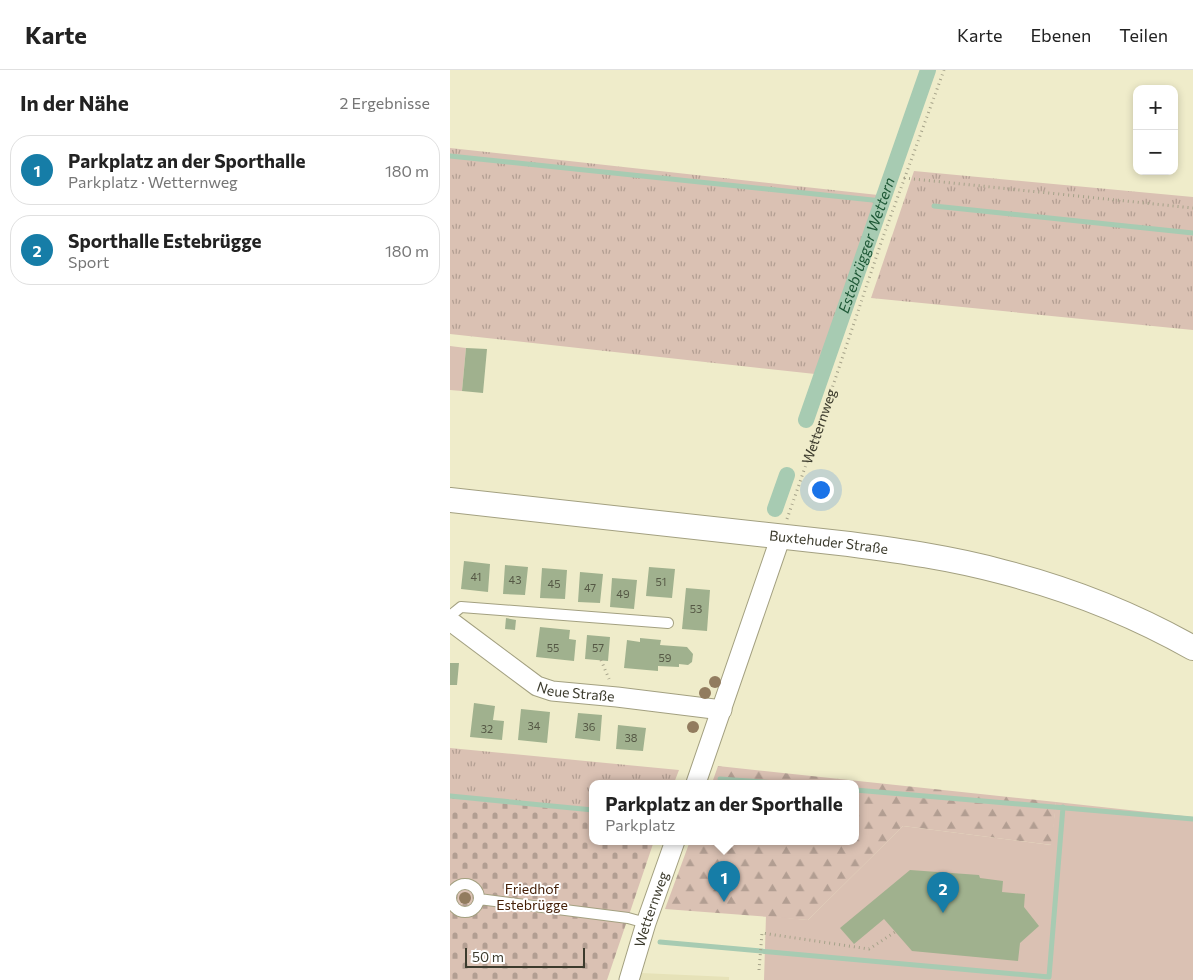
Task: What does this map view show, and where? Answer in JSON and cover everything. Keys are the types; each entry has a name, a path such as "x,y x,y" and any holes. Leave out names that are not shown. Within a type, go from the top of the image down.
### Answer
{"street":[{"name":"Buxtehuder Straße","path":"450,500 781,536 914,553 1002,572 1056,587 1108,606 1193,648"},
{"path":"697,780 781,536"},
{"name":"Neue Straße","path":"450,621 537,686 552,692 628,698 722,710"},
{"name":"Wetternweg","path":"629,980 646,923 674,845"}],"lane":[{"path":"450,616 461,607 668,623"},
{"path":"458,886 474,887 480,899 478,905 471,911 456,910 450,897 458,886"},
{"path":"480,899 628,918 646,923"}],"path":[{"name":"Wetternweg","path":"781,536 882,240 944,70"},
{"path":"904,178 1193,208"},
{"path":"601,660 609,679 613,682"},
{"path":"759,970 762,933 869,949 895,932"}],"shaded area":[{"path":"641,973 729,977 729,980 639,980"}],"green space":[{"path":"450,148 878,195 815,374 450,334"},
{"path":"914,171 1193,197 1193,330 871,298"},
{"path":"450,346 466,348 462,391 450,390"},
{"path":"450,748 679,770 675,780 589,780 589,810 450,796"},
{"path":"718,766 849,780 713,780"},
{"path":"859,781 1056,802 1052,845 903,826 808,920 665,909 689,845 859,845"},
{"name":"Friedhof Estebrügge","path":"450,796 589,810 589,845 653,845 607,980 450,980"},
{"path":"1056,802 1193,817 1193,980 764,980 766,916 808,920 903,826 1051,845"}],"building":[{"path":"466,348 487,349 483,393 462,391"},
{"path":"464,561 490,564 488,592 461,589"},
{"path":"505,565 528,567 525,595 503,594"},
{"path":"649,567 675,569 672,598 646,596"},
{"path":"542,568 567,570 565,599 540,598"},
{"path":"580,572 603,574 600,603 578,602"},
{"path":"612,578 637,580 634,609 610,607"},
{"path":"686,588 710,590 707,631 682,629"},
{"path":"506,618 516,620 515,630 505,629"},
{"path":"540,627 570,630 569,639 576,640 574,661 536,657"},
{"path":"587,635 610,637 608,661 585,659"},
{"path":"640,638 661,640 660,645 687,647 693,654 692,662 688,665 679,664 679,667 658,666 658,671 624,668 627,640 640,642"},
{"path":"450,663 459,663 457,685 450,685"},
{"path":"474,703 495,706 493,720 504,721 502,740 470,737"},
{"path":"521,709 550,712 547,743 518,740"},
{"path":"578,713 602,715 600,741 575,738"},
{"path":"618,725 646,728 643,751 616,749"},
{"path":"910,870 979,875 980,878 1003,881 1002,892 1025,894 1024,907 1039,926 1020,943 1018,961 912,951 884,919 854,944 840,928"}],"waterway":[{"name":"Estebrügger Wettern","path":"806,420 928,70"},
{"path":"450,156 882,201"},
{"path":"934,206 1193,233"},
{"name":"Estebrügger Wettern","path":"775,509 787,475"},
{"path":"720,779 734,780"},
{"path":"859,790 1193,819"},
{"path":"450,796 589,810"},
{"path":"660,942 1049,977 1063,807"}],"place":[{"name":"Parkplatz an der Sporthalle","path":"724,902"},
{"name":"Sporthalle Estebrügge","path":"943,913"}]}
